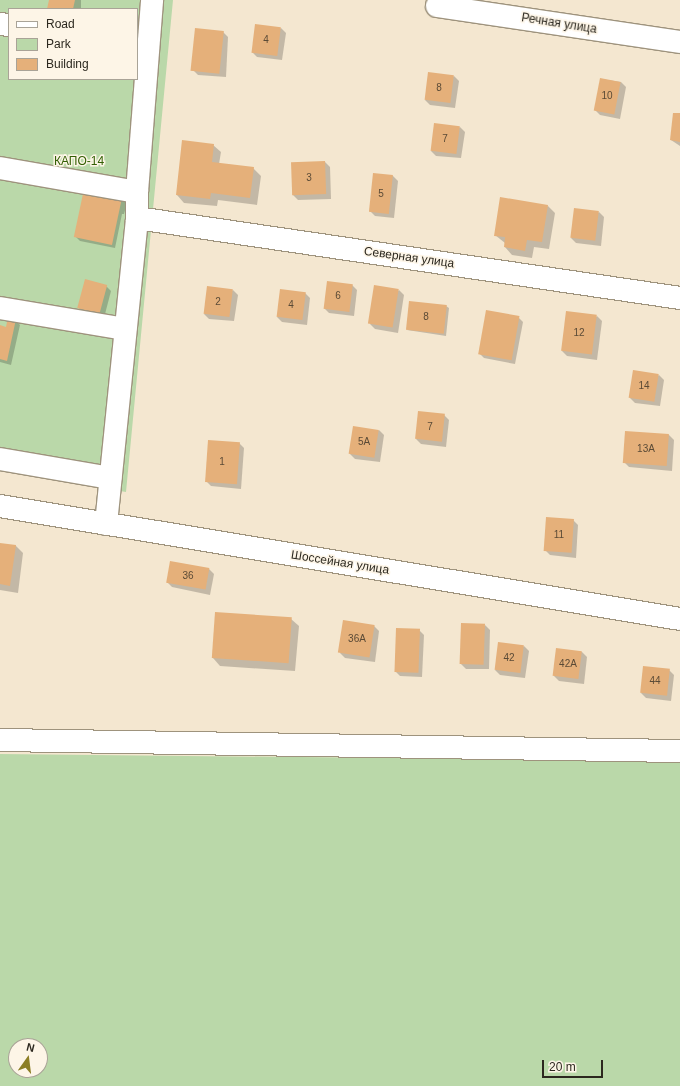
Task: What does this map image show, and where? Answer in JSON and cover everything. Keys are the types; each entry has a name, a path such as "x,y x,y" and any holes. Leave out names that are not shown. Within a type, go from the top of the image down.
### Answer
{"street":[{"path":"106,524 125,329 138,218 137,192 142,48 152,0"},
{"name":"Речная улица","path":"437,6 680,42"},
{"path":"0,168 137,192"},
{"name":"Северная улица","path":"138,218 680,298"},
{"path":"0,308 125,329"},
{"path":"0,459 110,478"},
{"name":"Шоссейная улица","path":"0,506 680,619"},
{"path":"0,740 680,751"}],"green space":[{"name":"КАПО-14","path":"0,0 173,0 126,492 0,471"},
{"path":"0,754 680,761 680,1086 0,1086"}],"building":[{"path":"49,0 75,0 73,8 47,8"},
{"path":"255,24 281,27 277,56 251,53"},
{"path":"195,28 224,31 219,74 191,71"},
{"path":"428,72 454,75 450,103 425,100"},
{"path":"600,78 621,82 614,114 594,110"},
{"path":"673,113 680,113 680,142 670,140"},
{"path":"434,123 460,126 456,154 431,151"},
{"path":"182,140 214,144 212,162 254,167 250,198 211,193 210,199 176,195"},
{"path":"325,161 326,194 292,195 291,162"},
{"path":"373,173 393,175 389,214 369,212"},
{"path":"84,189 122,197 112,245 74,237"},
{"path":"500,197 548,205 542,242 527,240 525,251 504,247 505,237 494,236"},
{"path":"574,208 599,211 595,241 570,238"},
{"path":"85,279 107,285 99,314 77,308"},
{"path":"327,281 353,284 349,312 324,309"},
{"path":"374,285 399,289 393,327 368,324"},
{"path":"207,286 233,289 229,317 204,314"},
{"path":"280,289 306,292 302,320 277,317"},
{"path":"409,301 447,305 444,334 406,330"},
{"path":"486,310 519,316 512,360 478,354"},
{"path":"566,311 597,315 592,354 561,351"},
{"path":"8,317 16,319 7,361 0,359 0,325 6,327"},
{"path":"633,370 659,374 654,402 629,398"},
{"path":"418,411 445,414 442,442 415,439"},
{"path":"353,426 379,430 374,458 349,454"},
{"path":"625,431 669,434 667,466 623,463"},
{"path":"208,440 240,442 237,484 205,482"},
{"path":"546,517 574,519 572,553 544,551"},
{"path":"0,543 16,545 10,586 0,584"},
{"path":"170,561 209,568 206,590 166,583"},
{"path":"215,612 292,617 289,663 212,658"},
{"path":"343,620 375,625 369,658 338,653"},
{"path":"461,623 485,624 484,665 460,664"},
{"path":"396,628 420,629 418,673 394,672"},
{"path":"498,642 524,645 520,673 495,670"},
{"path":"556,648 582,651 578,679 553,676"},
{"path":"643,666 670,669 667,696 640,693"}]}
